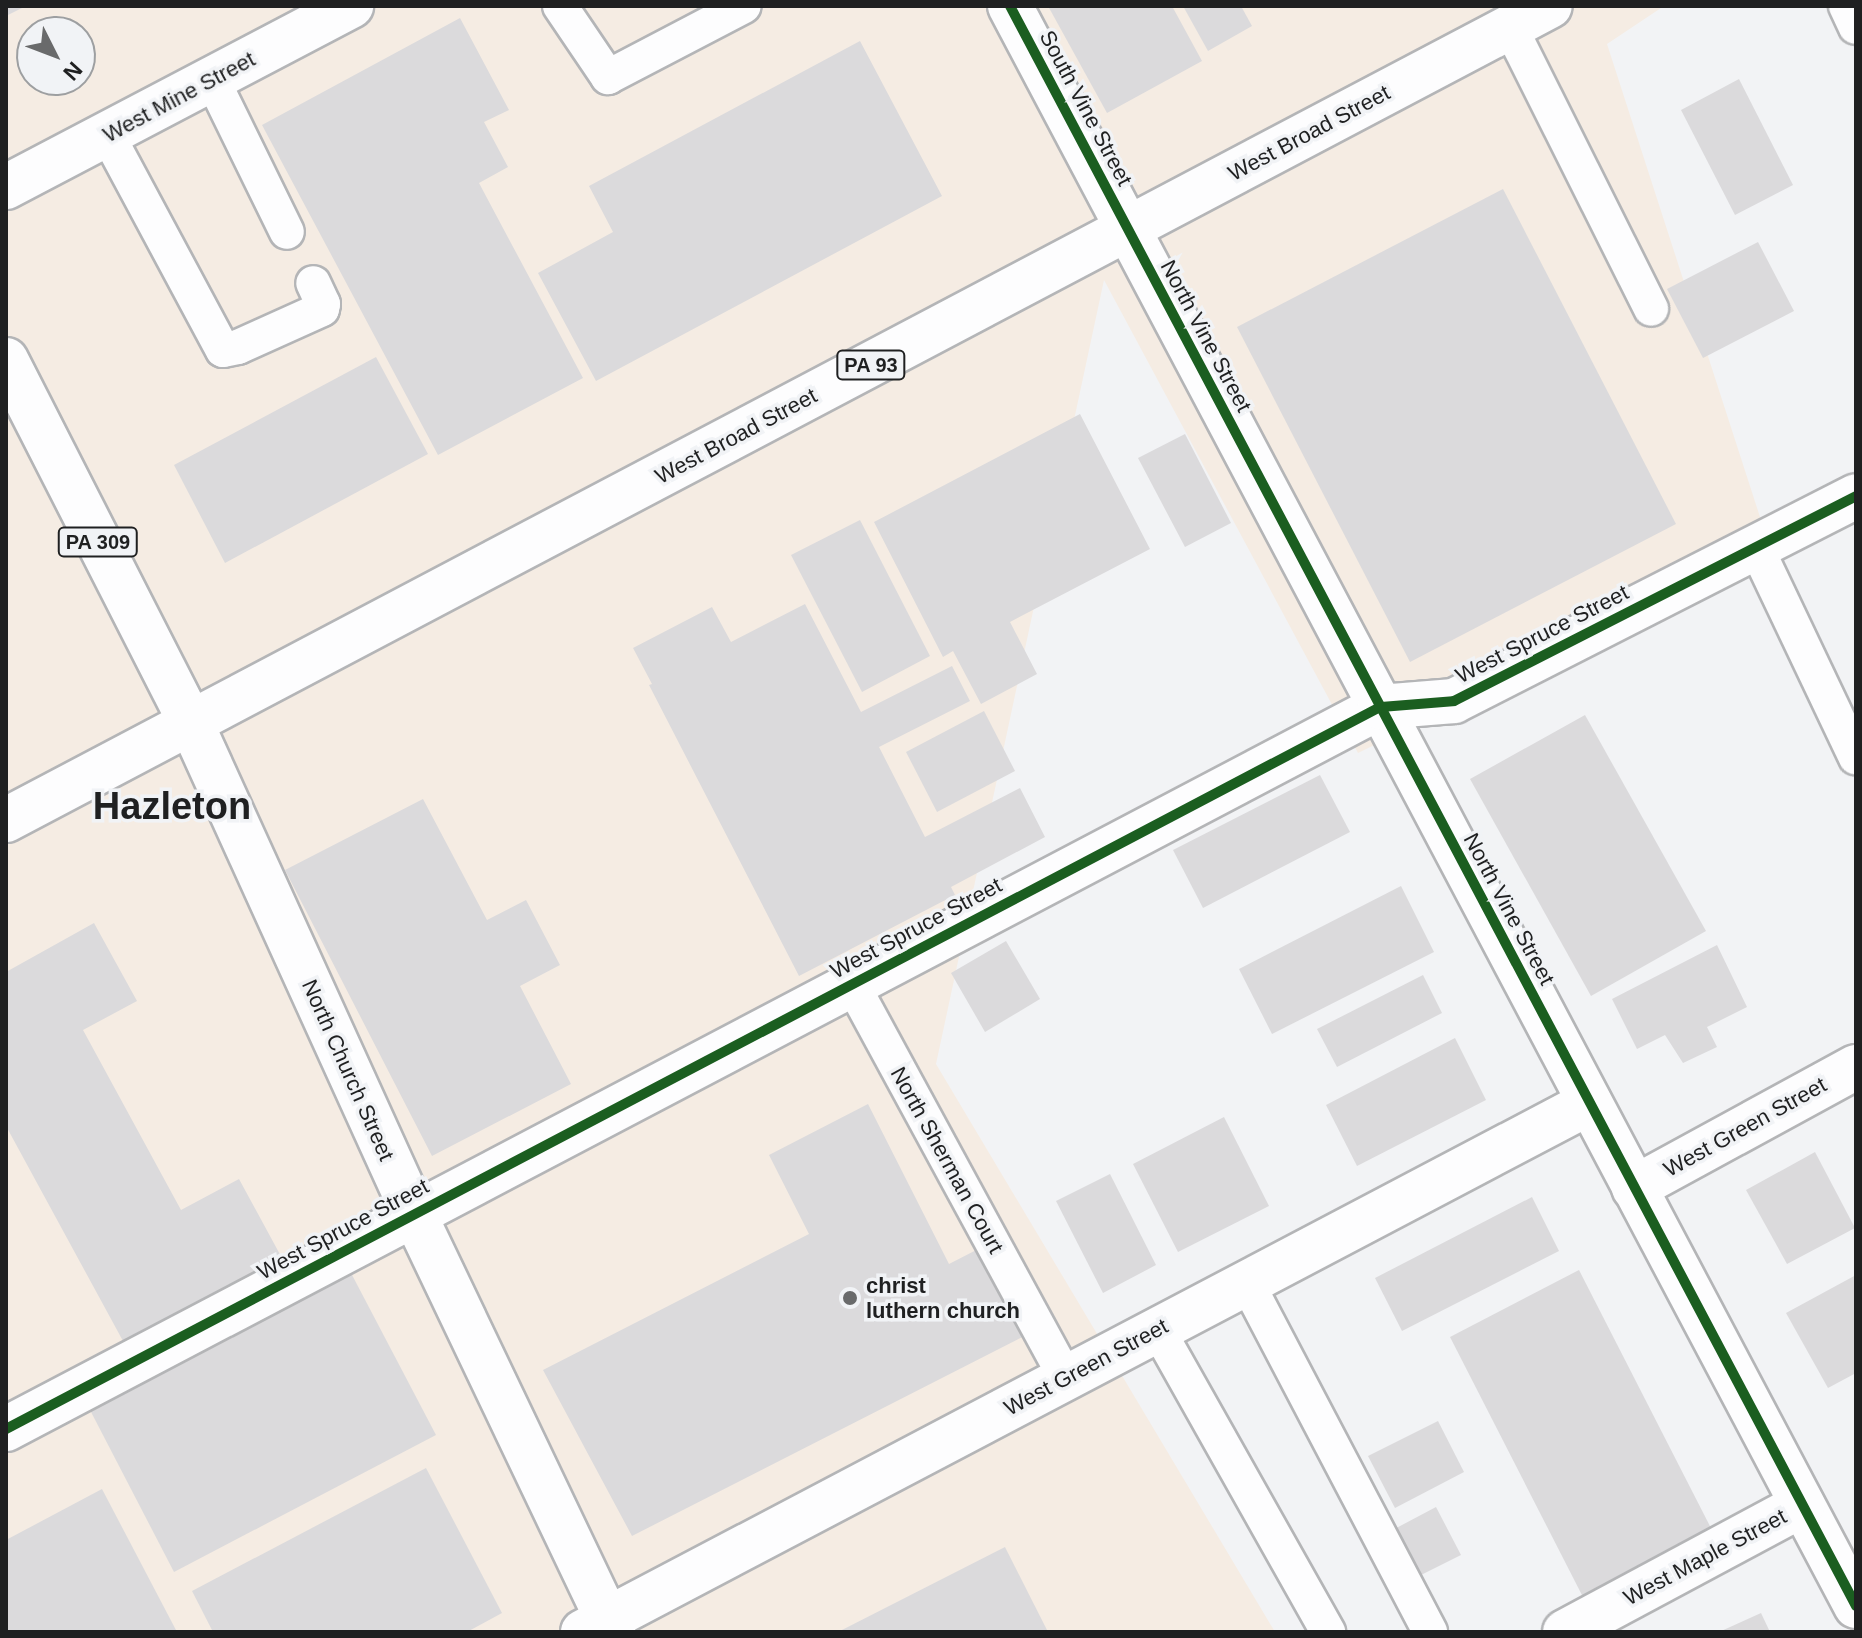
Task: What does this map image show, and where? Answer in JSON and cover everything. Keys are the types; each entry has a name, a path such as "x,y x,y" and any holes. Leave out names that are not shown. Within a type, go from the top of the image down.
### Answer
{"main road":[{"name":"West Mine Street","path":"6,187 351,6"},
{"name":"South Vine Street","path":"1010,6 1127,230"},
{"name":"West Broad Street","path":"6,820 1550,6"},
{"name":"North Vine Street","path":"1127,230 1802,1505 1852,1590"},
{"name":"PA 309","path":"6,360 191,723"},
{"name":"West Spruce Street","path":"6,1429 1380,707 1454,701 1856,496"},
{"name":"North Church Street","path":"191,723 600,1628"},
{"name":"West Green Street","path":"1634,1188 1856,1067"},
{"name":"West Green Street","path":"600,1628 1589,1103"},
{"name":"West Maple Street","path":"1565,1632 1802,1505"}],"lane":[{"path":"560,6 608,77 744,6"},
{"path":"1846,6 1856,27"},
{"path":"1510,27 1651,309"},
{"path":"212,79 287,232"},
{"path":"107,134 223,350 238,347 322,309 323,304 313,283"},
{"path":"1756,547 1856,758"},
{"name":"North Sherman Court","path":"852,984 1066,1378"},
{"path":"1247,1283 1430,1632"},
{"path":"1158,1330 1328,1632"}],"shaded area":[{"path":"6,6 1664,6 1607,44 1771,551 1358,753 1104,280 936,1064 1275,1632 6,1632"}],"building":[{"path":"6,6 26,6 6,16"},
{"path":"1048,6 1172,6 1202,61 1107,113"},
{"path":"1183,6 1241,6 1252,26 1208,51"},
{"path":"460,18 509,110 484,122 508,167 479,183 583,378 438,455 262,125"},
{"path":"860,41 942,196 596,381 538,273 613,232 589,186"},
{"path":"1739,79 1793,185 1735,215 1681,110"},
{"path":"1503,189 1676,524 1410,662 1237,327"},
{"path":"1758,242 1794,311 1703,358 1667,289"},
{"path":"376,357 428,454 225,563 174,465"},
{"path":"1080,414 1150,549 1010,622 1037,674 981,704 953,651 943,657 874,522"},
{"path":"1185,434 1231,523 1185,547 1138,458"},
{"path":"860,520 930,656 862,692 791,555"},
{"path":"805,604 861,712 952,666 970,701 879,747 925,837 1020,788 1045,837 951,887 955,895 799,976 649,685 652,684 633,648 712,607 731,642"},
{"path":"984,711 1015,771 937,812 906,752"},
{"path":"1585,715 1706,931 1591,996 1470,779"},
{"path":"1320,775 1350,832 1203,908 1173,850"},
{"path":"423,799 487,920 526,900 560,965 520,986 571,1084 432,1156 285,870"},
{"path":"1401,886 1434,952 1272,1034 1239,969"},
{"path":"94,923 137,1001 83,1030 181,1210 239,1179 283,1260 132,1343 129,1338 123,1341 6,1126 6,972"},
{"path":"1006,941 1040,999 985,1032 951,973"},
{"path":"1717,945 1747,1007 1707,1027 1717,1047 1683,1063 1665,1035 1637,1049 1612,999"},
{"path":"1423,975 1442,1013 1337,1067 1317,1029"},
{"path":"1455,1038 1486,1100 1357,1166 1326,1105"},
{"name":"christ luthern church","path":"868,1104 949,1264 988,1244 1032,1332 632,1536 543,1370 809,1234 769,1155"},
{"path":"1224,1117 1269,1206 1178,1252 1133,1164"},
{"path":"1815,1152 1855,1228 1787,1264 1746,1190"},
{"path":"1110,1174 1156,1265 1103,1293 1056,1201"},
{"path":"1532,1197 1559,1251 1402,1331 1375,1278"},
{"path":"1579,1270 1714,1534 1585,1601 1450,1337"},
{"path":"351,1273 436,1435 174,1572 90,1410"},
{"path":"1856,1275 1856,1373 1828,1388 1786,1313"},
{"path":"1438,1421 1464,1472 1395,1508 1368,1456"},
{"path":"426,1468 502,1613 467,1632 213,1632 192,1591"},
{"path":"102,1489 177,1632 6,1632 6,1540"},
{"path":"1436,1507 1461,1555 1409,1581 1385,1534"},
{"path":"1005,1547 1048,1632 838,1632"},
{"path":"1761,1613 1770,1632 1719,1632"}],"cycle path":[{"path":"1010,6 1856,1606"},
{"path":"6,1429 1380,707 1454,701 1856,496"}],"place":[{"name":"christ luthern church","path":"850,1298"}],"district":[{"name":"Hazleton","path":"172,807"}]}
